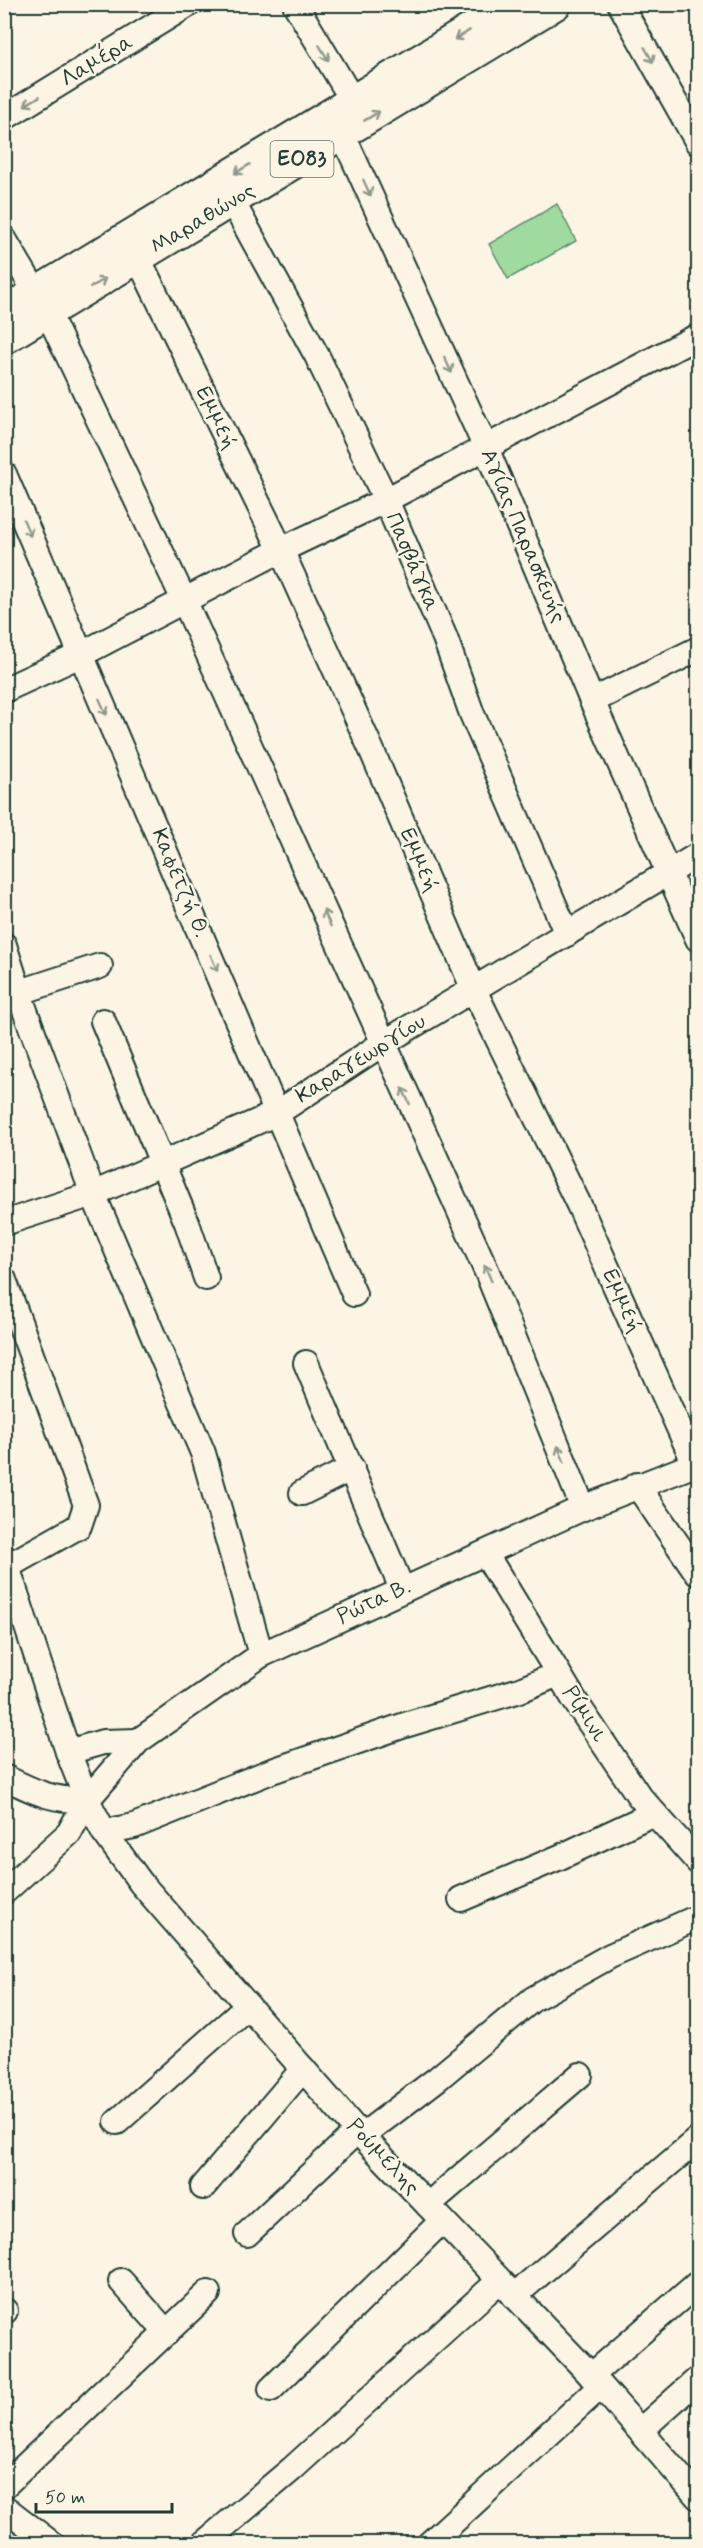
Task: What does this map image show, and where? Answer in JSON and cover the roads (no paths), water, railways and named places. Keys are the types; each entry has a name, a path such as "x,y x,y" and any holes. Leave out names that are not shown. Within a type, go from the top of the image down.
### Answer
{"main road":[{"name":"Μαραθώνος","path":"4,339 42,303 343,116 512,4"},
{"name":"Μαραθώνος","path":"4,312 42,303 138,258 232,201 343,116 556,4"}],"street":[{"name":"Λαμέρα","path":"4,118 189,4"},
{"name":"Αγίας Παρασκευής","path":"295,4 592,701 699,939"},
{"path":"620,4 699,143"},
{"name":"Πασβάγκα","path":"232,201 316,356 386,500 445,638 472,714 567,934"},
{"path":"4,239 42,303 184,600 382,1044 487,1272 583,1508"},
{"name":"Εμμεή","path":"138,258 281,550 372,751 474,990 579,1205 697,1463"},
{"path":"4,690 80,655 281,550 386,500 699,336"},
{"name":"Καφετζή Θ.","path":"4,474 354,1294"},
{"path":"592,701 699,649"},
{"name":"Καραγεωργίου","path":"4,1223 93,1194 277,1113 382,1044 699,855"},
{"path":"4,945 16,1004 93,1194 203,1453 261,1655"},
{"path":"16,1004 100,966"},
{"path":"103,1021 162,1163 206,1278"},
{"path":"4,1280 86,1505 79,1526 6,1561"},
{"path":"306,1363 402,1589"},
{"name":"Ρώτα Β.","path":"4,1892 69,1833 87,1800 138,1742 261,1655 583,1508 697,1463"},
{"path":"302,1493 352,1468"},
{"path":"637,1485 699,1574"},
{"name":"Ρίμινι","path":"485,1553 558,1674 652,1814 699,1862"},
{"name":"Ρούμελης","path":"6,1561 68,1752 87,1800 104,1832 141,1883 360,2133 596,2381 699,2497"},
{"path":"104,1832 134,1826 269,1772 405,1725 520,1690 558,1674"},
{"path":"68,1752 103,1742 138,1742"},
{"path":"4,1777 44,1796 63,1801 87,1800"},
{"path":"461,1899 604,1838 652,1814"},
{"path":"247,2234 360,2133 436,2079 533,1999 610,1956 699,1917"},
{"path":"117,2122 248,2006"},
{"path":"202,2187 303,2069"},
{"path":"271,2389 435,2213 580,2075"},
{"path":"202,2544 506,2289 699,2139"},
{"path":"121,2281 166,2333"},
{"path":"429,2544 699,2283"},
{"path":"4,2486 208,2294"},
{"path":"641,2430 699,2379"},
{"path":"4,2507 52,2544"}]}
